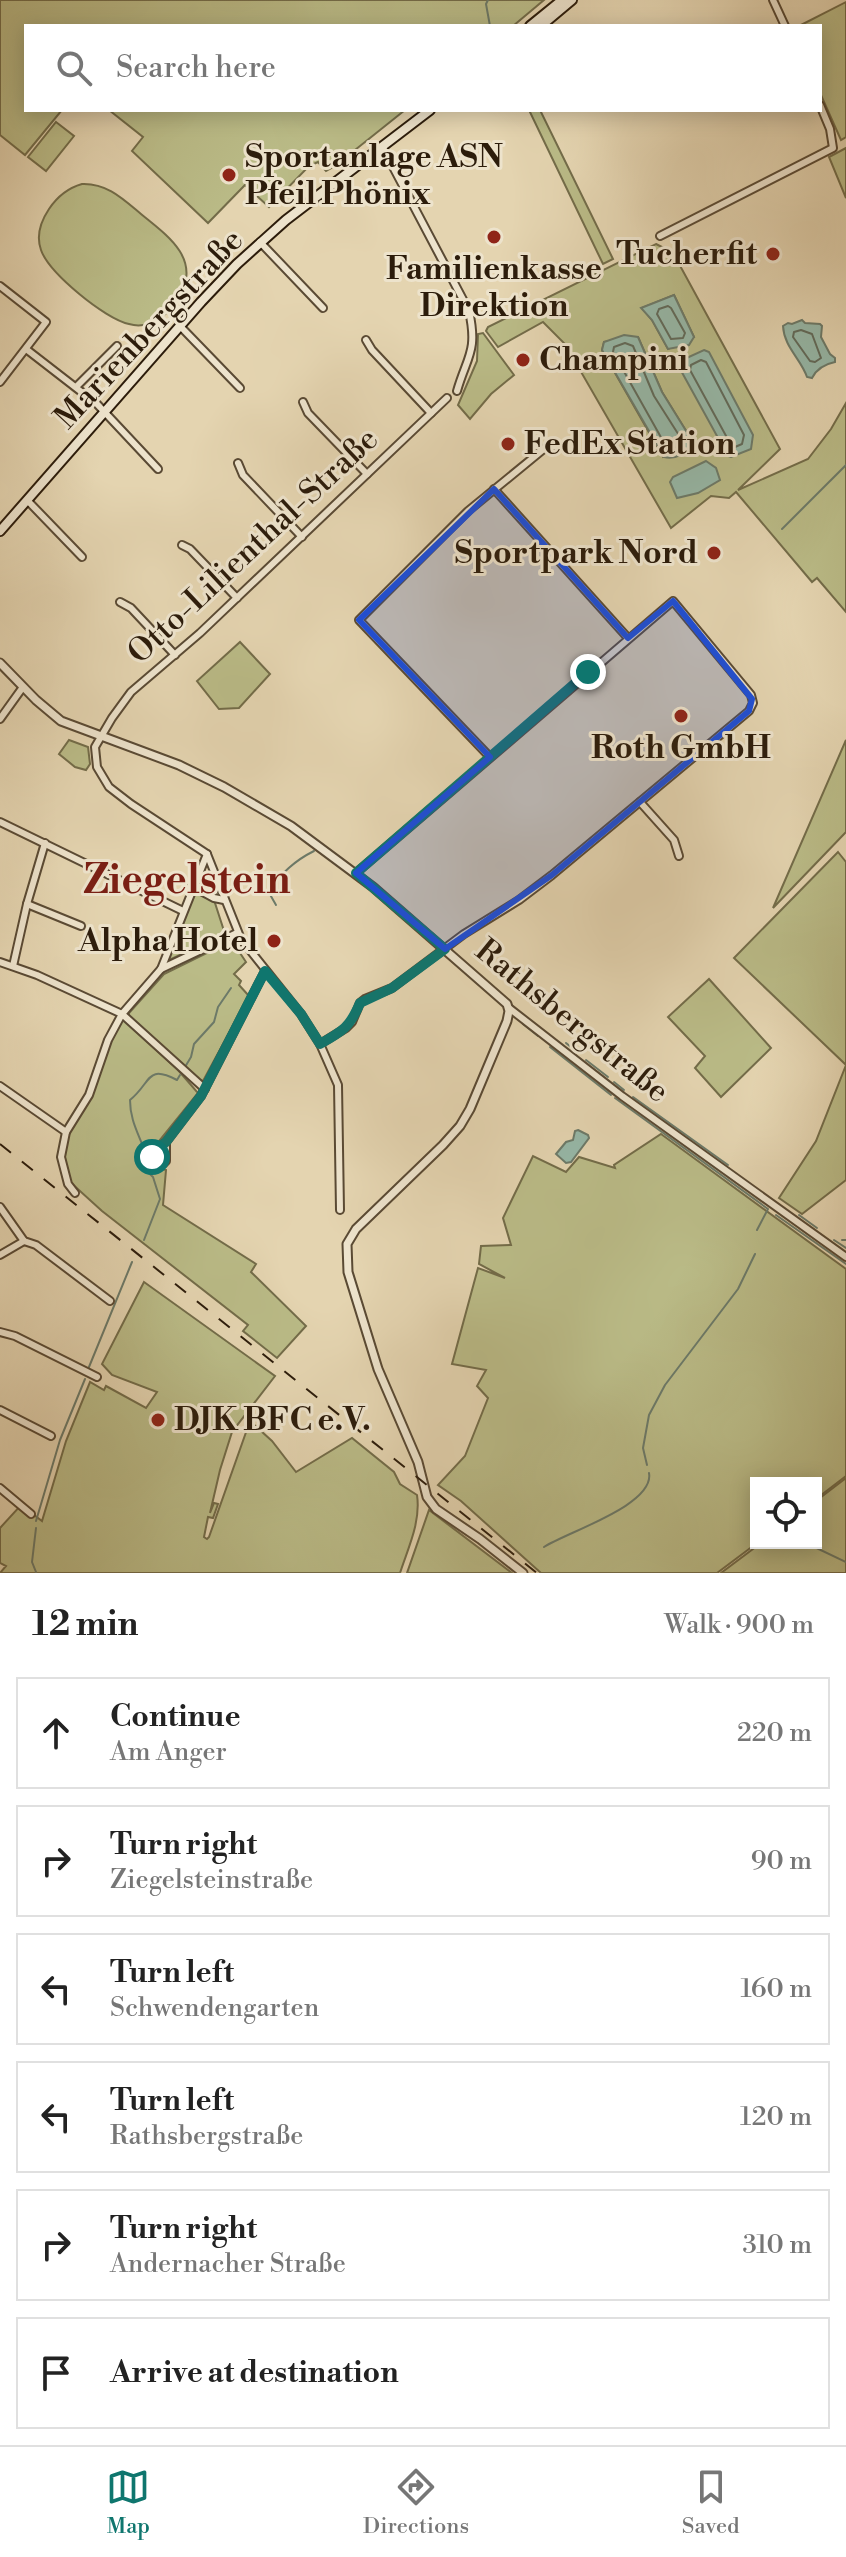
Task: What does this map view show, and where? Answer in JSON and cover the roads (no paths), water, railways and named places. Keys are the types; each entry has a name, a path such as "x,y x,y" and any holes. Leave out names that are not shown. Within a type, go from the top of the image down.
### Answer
{"main road":[{"path":"532,24 562,0"},
{"path":"543,24 572,0"},
{"name":"Marienbergstraße","path":"0,531 180,326 260,242 426,112"}],"street":[{"path":"773,0 784,24"},
{"path":"660,236 833,148 822,110"},
{"path":"382,146 469,311 473,329 472,346 457,391"},
{"path":"260,242 323,308"},
{"path":"0,286 46,322 1,377"},
{"path":"180,326 240,388"},
{"path":"366,340 431,413"},
{"path":"76,387 117,346"},
{"path":"26,349 105,412 158,469"},
{"name":"Otto-Lilienthal-Straße","path":"100,736 131,692 237,598 447,398"},
{"path":"303,402 308,413 367,474"},
{"path":"489,756 359,620 468,511 545,448 557,446"},
{"path":"238,463 243,475 302,537"},
{"path":"494,489 628,638"},
{"path":"27,500 82,557"},
{"path":"182,545 190,549 237,598"},
{"path":"320,1044 346,1028 360,1003 392,988 535,888 749,711 753,703 751,695 673,601 356,873"},
{"path":"120,602 131,608 175,655"},
{"name":"Rathsbergstraße","path":"0,663 61,721 167,759 224,787 291,826 356,873 509,1008 622,1096 846,1257"},
{"path":"0,719 23,687"},
{"path":"100,736 94,753 106,784 207,854 237,933 301,1014 320,1044 334,1072 339,1098 340,1210"},
{"path":"640,802 674,840 679,856"},
{"path":"0,822 183,911"},
{"path":"13,966 45,843"},
{"path":"75,1193 68,1184 61,1157 66,1132 89,1095 108,1040 122,1014 161,969 207,854"},
{"path":"192,886 224,900"},
{"path":"27,904 81,926"},
{"path":"161,969 237,933"},
{"path":"0,962 122,1014 205,1089"},
{"path":"166,1142 205,1089 265,971"},
{"path":"509,1008 505,1027 460,1126 356,1229 349,1240 346,1255 351,1282 378,1369 418,1462 429,1501 523,1573"},
{"path":"0,1086 66,1132"},
{"path":"0,1207 24,1241 36,1245 110,1301"},
{"path":"0,1255 24,1241"},
{"path":"0,1332 15,1336 97,1377"},
{"path":"0,1410 51,1436"},
{"path":"0,1488 31,1514"}],"water":[{"path":"674,295 694,337 689,345 668,349 652,320 641,308"},
{"path":"802,320 822,326 821,337 835,358 835,362 822,367 812,378 807,377 784,333 783,326"},
{"path":"624,335 638,337 662,392 693,442 681,455 664,457 602,350 604,342"},
{"path":"704,350 709,352 753,435 751,449 731,457 679,367 680,361"},
{"path":"706,461 716,468 720,480 698,493 677,498 670,482 673,477"},
{"path":"578,1130 589,1138 571,1162 566,1163 556,1154 566,1142 573,1140"}],"waterway":[{"path":"488,0 490,24"},
{"path":"782,529 846,465"},
{"path":"276,905 268,891 289,868 314,851"},
{"path":"185,1067 194,1044 214,1022 218,1007 231,988"},
{"path":"523,1024 538,1036"},
{"path":"566,1043 577,1052"},
{"path":"550,1047 611,1095"},
{"path":"586,1060 608,1077"},
{"path":"140,1147 142,1144 132,1117 130,1100 150,1077 160,1074 177,1080 180,1075"},
{"path":"614,1082 624,1090"},
{"path":"633,1097 728,1165"},
{"path":"615,1098 768,1209 757,1230"},
{"path":"138,1163 153,1177 160,1199 144,1240"},
{"path":"776,1215 846,1264"},
{"path":"799,1215 817,1228"},
{"path":"834,1240 846,1248"},
{"path":"647,1465 643,1448 649,1415 665,1385 738,1289 755,1254"},
{"path":"89,1367 132,1262"},
{"path":"36,1521 60,1440 85,1379"},
{"path":"544,1547 624,1507 647,1485 649,1473"},
{"path":"36,1528 32,1562 36,1572"},
{"path":"819,1549 846,1562"}],"railway":[{"path":"0,1144 537,1573"}],"place":[{"name":"Sportanlage ASN Pfeil Phönix","path":"229,175"},
{"name":"Familienkasse Direktion","path":"494,237"},
{"name":"Tucherfit","path":"773,254"},
{"name":"Champini","path":"523,360"},
{"name":"FedEx Station","path":"508,444"},
{"name":"Sportpark Nord","path":"714,553"},
{"name":"Roth GmbH","path":"681,716"},
{"name":"Alpha Hotel","path":"274,941"},
{"name":"DJK BFC e.V.","path":"158,1420"}],"district":[{"name":"Ziegelstein","path":"187,881"}]}
